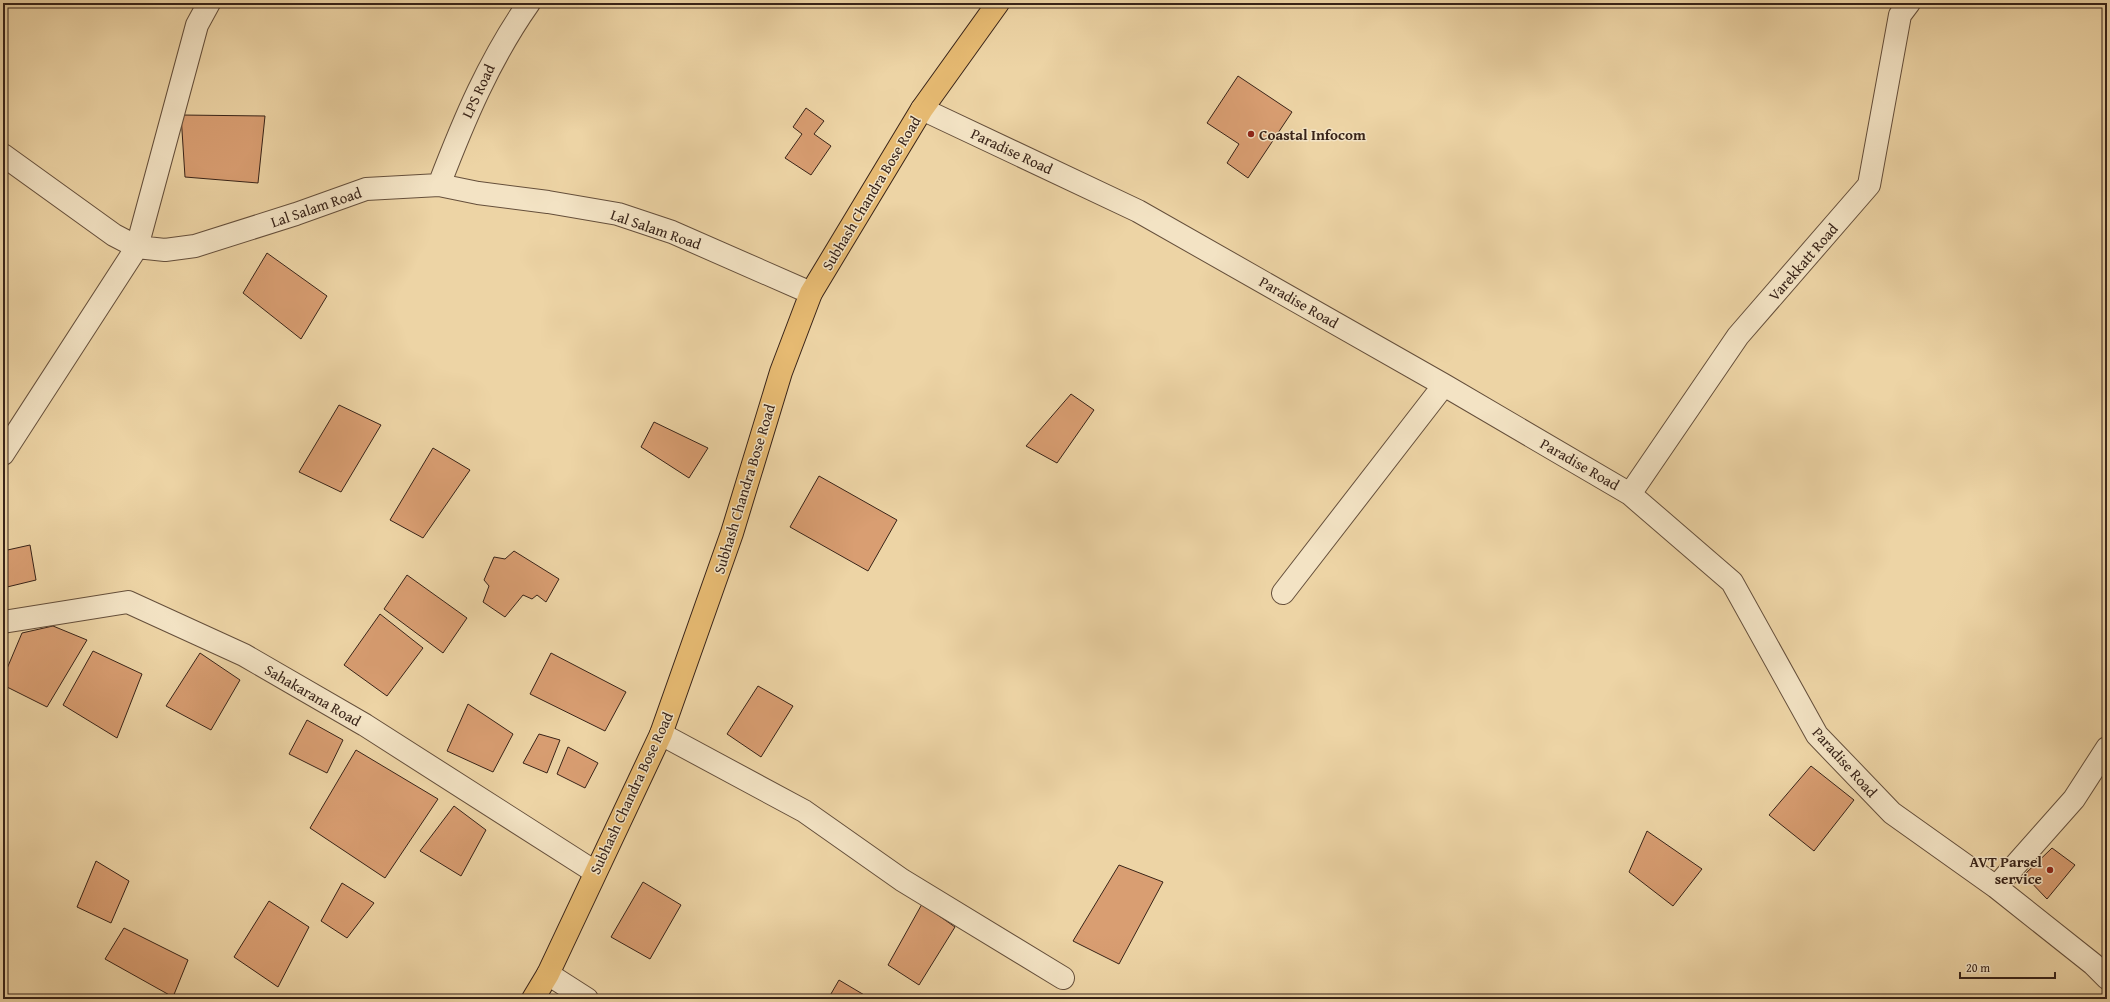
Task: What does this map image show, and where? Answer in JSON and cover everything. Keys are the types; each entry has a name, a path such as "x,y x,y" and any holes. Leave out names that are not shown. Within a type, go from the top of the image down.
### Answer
{"main road":[{"name":"Subhash Chandra Bose Road","path":"533,999 548,974 661,734 732,533 781,372 811,293 922,108 998,3"}],"street":[{"path":"3,454 137,247 197,25 208,3"},
{"name":"LPS Road","path":"439,185 462,124 489,67 509,31 529,3"},
{"name":"Varekkatt Road","path":"1630,494 1738,336 1870,185 1900,7"},
{"name":"Paradise Road","path":"922,108 1138,211 1444,385 1630,494 1732,582 1817,736 1892,813 1996,887 2093,964 2107,978"},
{"name":"Lal Salam Road","path":"3,155 114,235 137,247 166,250 195,246 296,214 366,189 439,185 478,193 548,202 618,214 672,232 811,293"},
{"path":"1283,593 1444,385"},
{"name":"Sahakarana Road","path":"3,622 128,602 244,655 365,725 595,872"},
{"path":"661,734 804,811 902,880 1063,978"},
{"path":"1996,887 2074,799 2107,748"},
{"path":"548,974 587,999"}],"building":[{"name":"Coastal Infocom","path":"1238,76 1292,112 1248,178 1227,163 1239,144 1207,123"},
{"path":"806,108 824,121 814,134 831,146 811,175 785,158 802,134 793,127"},
{"path":"181,115 265,116 258,183 185,177"},
{"path":"267,253 327,296 301,339 243,293"},
{"path":"1071,394 1094,410 1057,463 1026,446"},
{"path":"339,405 381,425 341,492 299,472"},
{"path":"654,422 708,448 689,478 641,447"},
{"path":"433,448 470,470 423,538 390,520"},
{"path":"819,476 897,520 868,571 790,527"},
{"path":"30,545 36,580 3,588 3,551"},
{"path":"514,551 559,579 546,602 537,595 532,599 523,595 505,617 483,602 489,586 484,580 494,557 505,559"},
{"path":"407,575 467,618 443,653 384,609"},
{"path":"380,614 423,648 387,696 344,665"},
{"path":"53,626 87,640 47,707 3,685 3,678 22,633"},
{"path":"93,651 142,674 117,738 63,705"},
{"path":"200,653 240,680 211,730 166,706"},
{"path":"551,653 626,692 605,731 530,694"},
{"path":"758,686 793,706 761,757 727,734"},
{"path":"468,704 513,734 493,772 447,751"},
{"path":"307,720 343,740 327,773 289,754"},
{"path":"539,734 560,740 547,773 523,763"},
{"path":"568,747 598,763 585,788 557,774"},
{"path":"356,750 438,799 385,878 310,828"},
{"path":"1811,766 1854,800 1814,851 1769,815"},
{"path":"454,806 486,830 461,876 420,851"},
{"path":"1647,831 1702,869 1673,906 1629,872"},
{"name":"AVT Parsel service","path":"2052,848 2075,865 2047,899 2024,875"},
{"path":"96,861 129,881 111,923 77,907"},
{"path":"1119,865 1163,882 1119,964 1073,941"},
{"path":"643,882 681,905 650,959 611,937"},
{"path":"342,883 374,903 347,938 321,921"},
{"path":"269,901 309,927 278,987 234,957"},
{"path":"922,904 955,927 919,985 888,965"},
{"path":"124,928 188,960 173,997 105,959"},
{"path":"839,980 871,999 828,999"}],"place":[{"name":"Coastal Infocom","path":"1251,134"},
{"name":"AVT Parsel service","path":"2050,870"}]}
